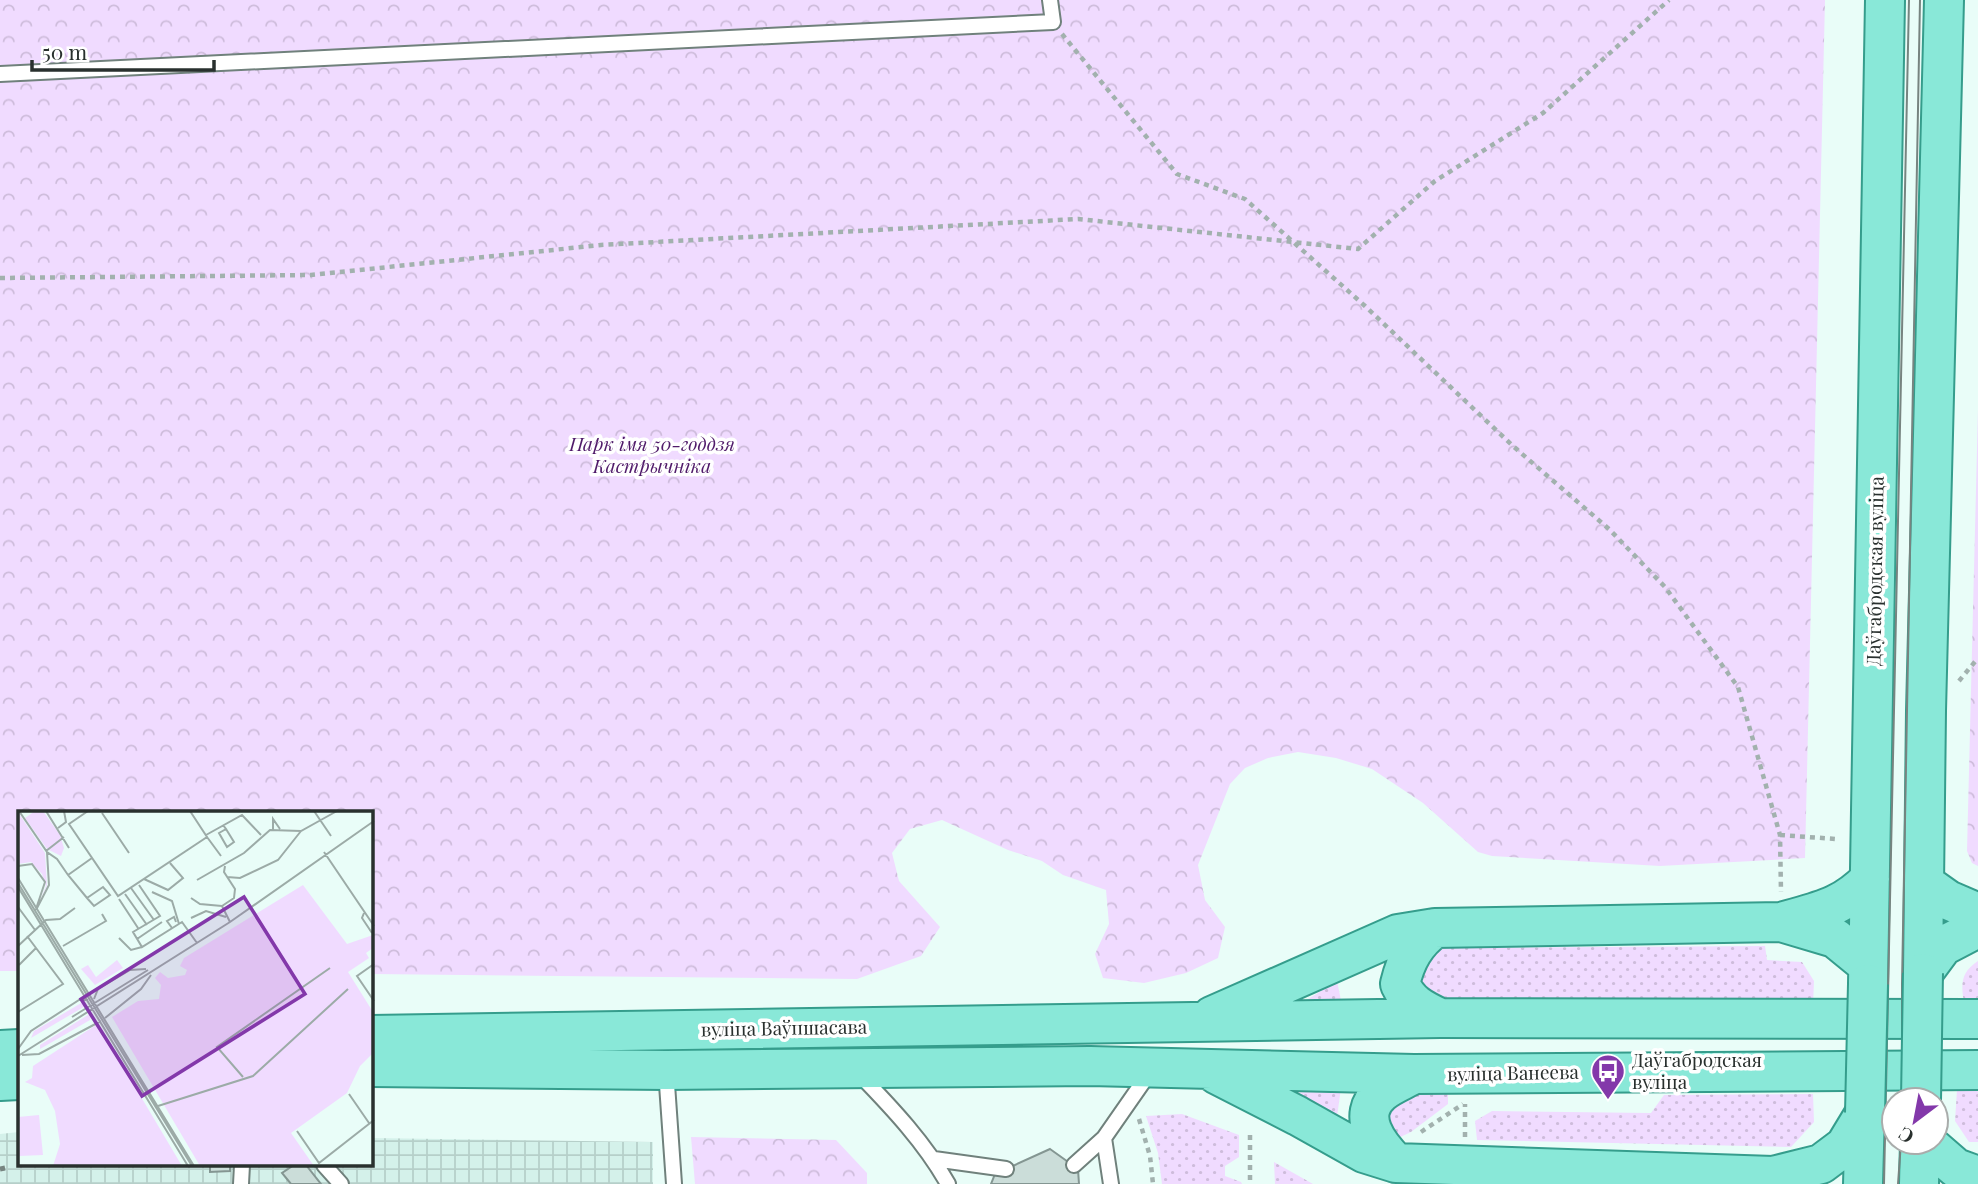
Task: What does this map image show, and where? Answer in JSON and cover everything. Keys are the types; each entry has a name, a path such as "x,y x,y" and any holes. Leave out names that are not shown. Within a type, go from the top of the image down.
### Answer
{"main road":[{"name":"Даўгабродская вуліца","path":"1863,1184 1885,0"},
{"path":"1921,1086 1944,0"},
{"path":"1198,1023 1398,934 1435,928 1829,908 1853,896 1870,879"},
{"path":"1924,883 1948,900 1978,913"},
{"path":"1781,910 1835,938 1868,975"},
{"path":"1435,928 1418,941 1409,956 1400,984 1406,996 1416,1006 1440,1018"},
{"path":"1923,974 1943,946 1978,928"},
{"path":"1198,1023 1440,1018 1978,1019"},
{"name":"вуліца Ваўпшасава","path":"373,1067 1198,1023"},
{"name":"вуліца Ваўпшасава","path":"373,1035 664,1050 854,1069 1090,1066"},
{"path":"0,1050 18,1049"},
{"name":"вуліца Ванеева","path":"1090,1066 1415,1074 1978,1070"},
{"path":"1205,1068 1364,1153 1406,1149"},
{"path":"1415,1074 1380,1093 1370,1114 1370,1128 1380,1147 1780,1180 1821,1164 1845,1146 1865,1113"},
{"path":"0,1081 18,1080"},
{"path":"1919,1184 1920,1156"},
{"path":"1942,1156 1956,1168 1978,1176"}],"lane":[{"path":"0,74 1053,22 1049,0"},
{"path":"664,1050 674,1184"},
{"path":"1074,1165 1104,1138 1153,1067"},
{"path":"854,1069 892,1108 934,1159 948,1184"},
{"path":"1104,1138 1111,1184"},
{"path":"934,1159 1006,1169"},
{"path":"241,1184 242,1166"},
{"path":"325,1166 341,1184"}],"path":[{"path":"0,278 311,275 601,245 1079,219 1358,249 1435,181 1542,113 1669,0"},
{"path":"1053,22 1177,174 1245,199 1433,368 1514,447 1609,529 1665,587 1738,687 1780,835 1781,910"},
{"path":"1959,681 1978,658"},
{"path":"1780,835 1836,839"},
{"path":"1406,1149 1465,1103 1478,1103"},
{"path":"1465,1103 1465,1147"},
{"path":"1138,1117 1150,1156 1153,1184"},
{"path":"1250,1135 1250,1184"}],"shaded area":[{"path":"18,1132 18,1166 373,1166 373,1138 653,1142 653,1184 0,1184 0,1134"}],"green space":[{"name":"Парк імя 50-годдзя Кастрычніка","path":"0,0 1825,0 1805,858 1660,866 1492,856 1478,852 1423,803 1372,769 1336,758 1298,752 1268,758 1245,768 1230,784 1198,865 1205,900 1225,927 1218,958 1186,973 1144,983 1103,978 1095,954 1109,924 1106,890 1063,875 1042,861 1008,850 942,820 910,829 892,853 899,881 940,927 921,956 857,979 373,974 373,811 18,811 18,971 0,971"},
{"path":"1978,409 1978,866 1972,863 1967,851"},
{"path":"1765,946 1767,960 1802,962 1814,981 1813,1005 1436,1004 1417,988 1433,948"},
{"path":"1978,961 1978,1007 1965,1008 1964,976"},
{"path":"1337,981 1343,1010 1289,1011"},
{"path":"1341,1088 1336,1124 1286,1094"},
{"path":"1406,1090 1448,1090 1448,1104 1411,1132 1394,1140 1384,1120"},
{"path":"1957,1090 1978,1090 1978,1142 1969,1142 1955,1121"},
{"path":"1813,1094 1814,1122 1791,1147 1477,1140 1475,1121 1492,1111 1651,1113 1664,1095"},
{"path":"1182,1114 1239,1135 1239,1157 1225,1166 1225,1176 1242,1184 1162,1184 1158,1153 1146,1116"},
{"path":"691,1137 836,1140 867,1173 867,1184 695,1184"},
{"path":"1274,1162 1313,1184 1275,1184"}],"building":[{"path":"1050,1149 1078,1169 1079,1184 991,1184 995,1174"},
{"path":"210,1166 230,1166 230,1171 210,1172"},
{"path":"292,1166 307,1166 321,1184 291,1184 282,1173"}],"tram line":[{"path":"1884,1184 1909,0"},
{"path":"1902,1086 1920,0"},
{"path":"1898,1184 1900,1156"}],"railway":[{"path":"0,1169 5,1168"}],"place":[{"name":"Даўгабродская вуліца","path":"1608,1101"}]}
